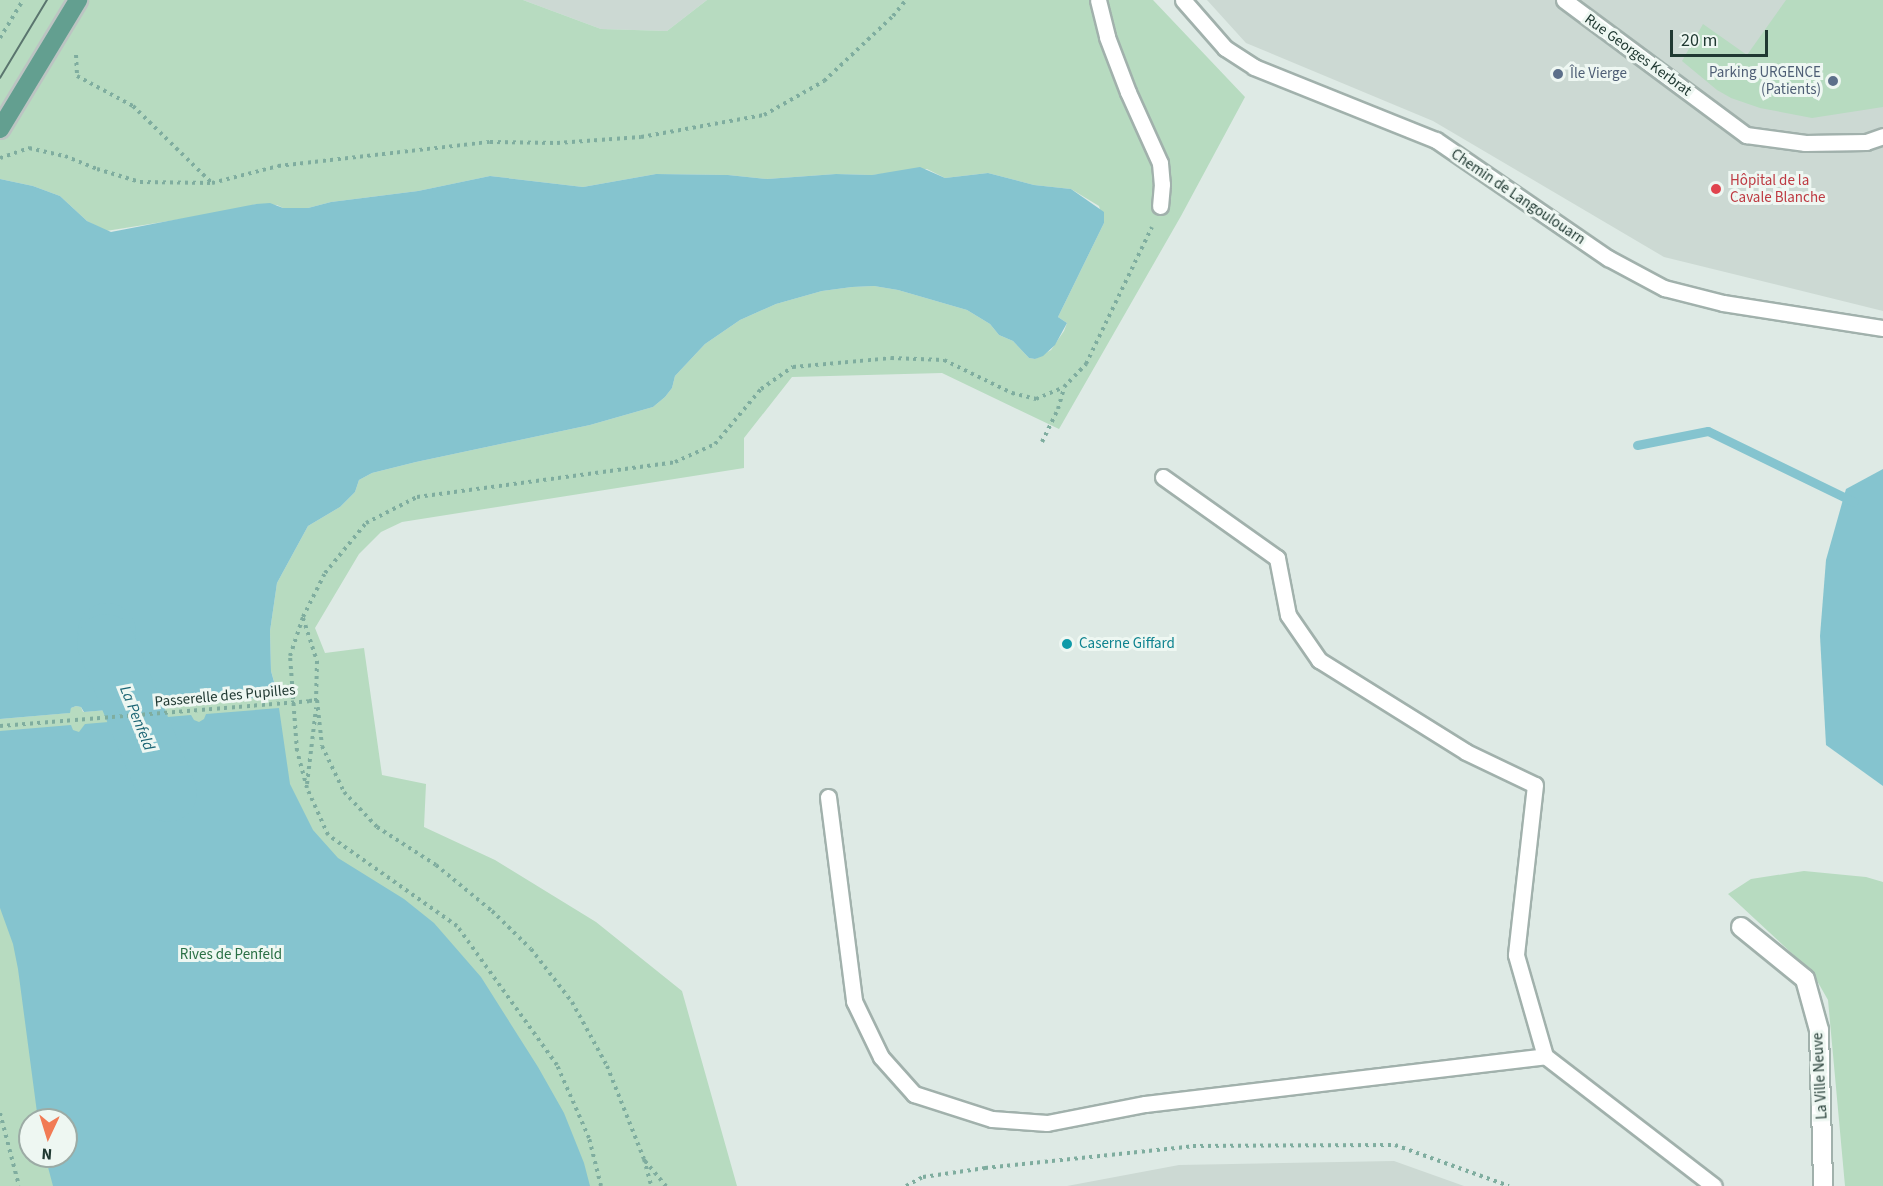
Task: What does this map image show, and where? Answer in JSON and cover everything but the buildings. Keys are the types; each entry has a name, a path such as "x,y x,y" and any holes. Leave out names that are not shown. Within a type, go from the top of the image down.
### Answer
{"main road":[{"path":"0,129 78,0"}],"street":[{"name":"La Ville Neuve","path":"1741,927 1805,979 1819,1030 1823,1186"}],"lane":[{"path":"1098,0 1107,37 1128,92 1160,163 1162,184 1160,206"},
{"name":"Chemin de Langoulouarn","path":"1183,0 1225,48 1254,67 1436,140 1608,258 1664,288 1723,303 1883,328"},
{"name":"Rue Georges Kerbrat","path":"1563,0 1746,135 1805,143 1866,142 1883,136"},
{"path":"1163,477 1277,558 1288,615 1318,660 1466,752 1535,785 1516,955 1545,1056 1714,1186"},
{"path":"828,797 854,1001 881,1057 914,1094 992,1119 1047,1123 1145,1104 1545,1056"}],"path":[{"path":"0,38 23,0"},
{"path":"0,158 29,148 65,156 97,169 140,182 212,183 278,166 490,142 557,143 640,137 764,115 824,81 893,16 906,0"},
{"path":"76,43 77,76 133,106 212,183"},
{"path":"601,1186 589,1138 556,1065 457,926 328,835 307,788 296,741 290,657 303,617 325,573 366,523 417,497 675,462 715,444 761,389 793,367 891,358 944,360 1012,393 1036,399 1064,387 1086,364 1141,254 1160,206"},
{"path":"1042,442 1058,409 1064,387"},
{"path":"303,617 317,661 316,700 307,788"},
{"path":"316,700 322,746 344,792 377,827 436,866 492,911 531,949 572,1002 607,1066 644,1159 651,1186"},
{"name":"Passerelle des Pupilles","path":"0,726 316,700"},
{"path":"0,1113 19,1186"},
{"path":"906,1186 923,1177 985,1168 1193,1146 1395,1145 1509,1186"},
{"path":"644,1159 666,1186"}],"shaded area":[{"path":"523,0 707,0 667,31 601,29"},
{"name":"Hôpital de la Cavale Blanche","path":"1207,0 1883,0 1883,311 1664,257 1433,121 1246,43"},
{"path":"1394,1161 1464,1186 1067,1186 1179,1165"}],"green space":[{"name":"Rives de Penfeld","path":"0,0 523,0 601,29 667,31 707,0 1153,0 1245,97 1181,216 1059,429 942,373 792,377 744,438 744,468 402,522 381,532 359,554 315,628 325,653 364,648 382,775 426,784 424,827 495,860 596,922 682,991 737,1186 0,1186 0,719 69,713 71,708 76,706 81,707 83,712 191,703 197,695 204,699 278,695 271,671 270,631 277,583 308,526 340,507 355,492 359,480 372,473 416,462 590,425 653,407 665,397 672,388 675,376 705,344 740,320 776,304 822,291 852,287 874,286 898,290 967,310 990,324 999,335 1013,341 1029,358 1035,359 1051,350 1064,331 1067,323 1058,317 1104,223 1099,206 1071,189 1034,185 988,173 945,178 927,169 872,175 836,174 767,179 728,175 656,174 583,187 490,176 418,191 331,202 308,208 283,208 277,205 256,204 232,211 106,231 87,221 60,196 33,186 0,179"},
{"path":"1786,0 1883,0 1883,107 1812,118 1760,108 1731,98 1717,90 1682,61 1703,24 1747,55"},
{"path":"1804,871 1866,877 1883,882 1883,1186 1845,1186 1828,1000 1812,972 1728,894 1751,879"}],"water":[{"path":"920,167 945,178 988,173 1034,185 1071,189 1104,212 1104,223 1058,317 1067,323 1055,345 1043,356 1035,359 1029,358 1013,341 999,335 990,324 967,310 898,290 874,286 852,287 822,291 776,304 740,320 705,344 675,376 672,388 665,397 653,407 590,425 416,462 372,473 359,480 355,492 340,507 308,526 277,583 270,631 271,671 278,696 205,702 197,695 190,703 84,712 81,707 76,706 71,708 70,713 0,719 0,179 33,186 60,196 87,221 111,232 256,204 270,203 283,208 308,208 331,202 418,191 490,176 583,187 656,174 728,175 767,179 836,174 872,175"},
{"path":"1883,469 1883,786 1826,745 1820,636 1826,560 1846,489"},
{"name":"Rives de Penfeld","path":"279,708 290,784 313,830 338,858 404,899 434,923 481,977 564,1113 584,1163 590,1186 53,1186 48,1168 78,1168 78,1108 36,1108 18,969 13,944 0,908 0,731 71,725 73,730 79,732 85,724 191,715 199,722 206,714"}],"waterway":[{"path":"1637,445 1708,431 1854,502"},
{"name":"La Penfeld","path":"107,632 106,643 168,793"}],"tram line":[{"path":"0,78 47,0"}],"place":[{"name":"Île Vierge","path":"1558,74"},
{"name":"Parking URGENCE (Patients)","path":"1833,81"},
{"name":"Hôpital de la Cavale Blanche","path":"1716,189"},
{"name":"Caserne Giffard","path":"1067,644"}]}
